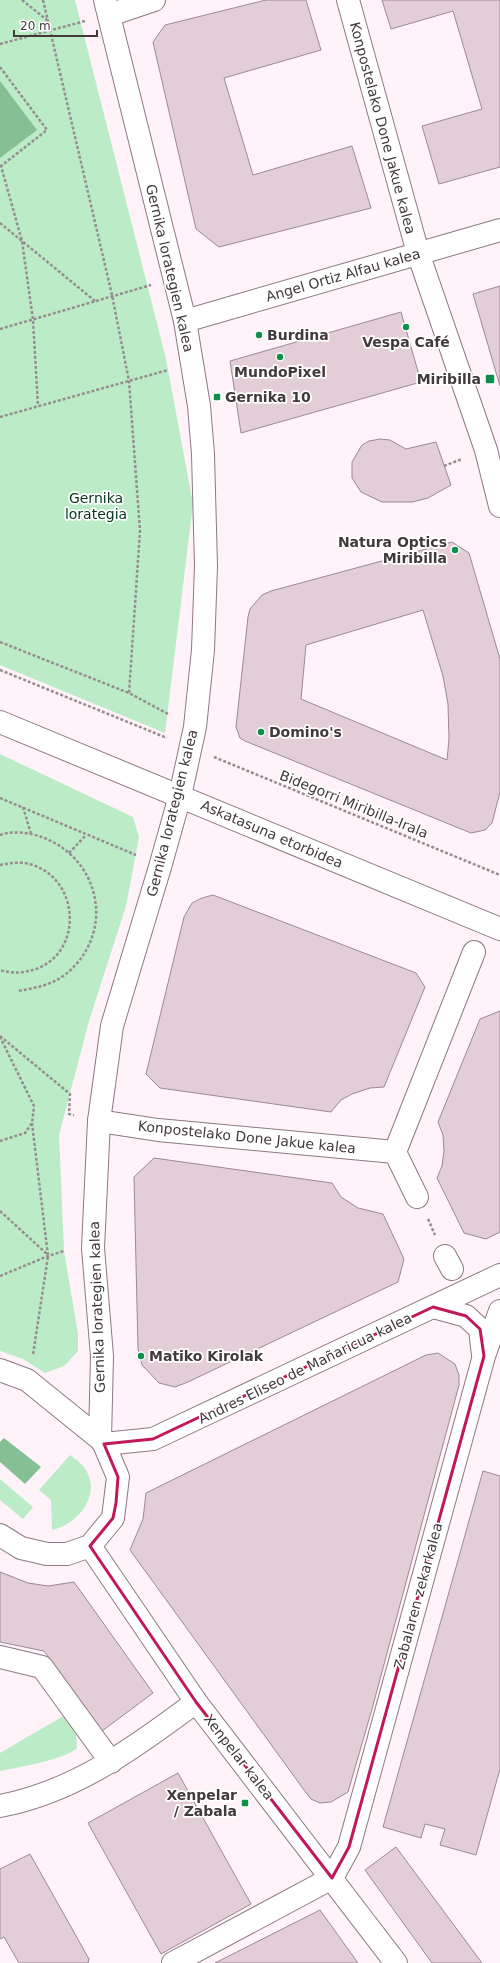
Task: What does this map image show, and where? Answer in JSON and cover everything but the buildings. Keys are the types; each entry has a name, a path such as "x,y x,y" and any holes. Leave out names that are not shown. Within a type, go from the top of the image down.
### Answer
{"street":[{"path":"107,8 154,0"},
{"name":"Konpostelako Done Jakue kalea","path":"348,0 418,253 486,450 500,506"},
{"name":"Gernika lorategien kalea","path":"102,1442 102,1356 93,1248 99,1121 112,1026 180,796 194,727 203,650 206,518 203,454 198,406 185,321 107,8"},
{"name":"Angel Ortiz Alfau kalea","path":"185,321 500,230"},
{"name":"Askatasuna etorbidea","path":"0,722 500,929"},
{"path":"417,1197 395,1152 474,952"},
{"name":"Konpostelako Done Jakue kalea","path":"99,1121 158,1130 395,1152"},
{"name":"Andres Eliseo de Mañaricua kalea","path":"102,1442 153,1439 500,1275"},
{"path":"433,1307 466,1316 480,1328 484,1356"},
{"name":"Zabalaren zekarkalea","path":"332,1878 349,1847 484,1356 500,1311"},
{"path":"0,1370 27,1380 102,1442 118,1477 113,1518 90,1546 67,1554 47,1554 21,1548 0,1535"},
{"name":"Xenpelar kalea","path":"90,1546 196,1702 396,1963"},
{"path":"0,1657 42,1667 111,1762"},
{"path":"0,1806 17,1803 78,1780 111,1762 196,1702"},
{"path":"173,1963 332,1878"}],"path":[{"path":"22,0 47,20"},
{"path":"43,0 112,296 129,381 140,531 129,693"},
{"path":"0,44 49,30 107,8"},
{"path":"0,67 47,130 1,167 22,241 33,320 38,406"},
{"path":"0,223 95,301"},
{"path":"0,329 174,278"},
{"path":"0,416 192,364"},
{"path":"0,642 129,693 194,727"},
{"path":"0,670 171,740"},
{"name":"Bidegorri Miribilla-Irala","path":"208,755 500,875"},
{"path":"0,798 136,855"},
{"path":"23,807 31,834"},
{"path":"0,835 4,833 31,834 56,843 77,860 91,882 97,908 94,933 83,956 66,974 43,986 18,990"},
{"path":"69,853 86,835"},
{"path":"0,865 15,862 34,865 50,874 63,888 70,906 71,923 66,941 56,955 42,966 26,972 8,973 0,970"},
{"path":"0,1036 70,1094 69,1114 99,1121"},
{"path":"0,1036 34,1106 32,1123 48,1256 32,1365 27,1380"},
{"path":"0,1141 25,1133 32,1123"},
{"path":"417,1197 448,1262"},
{"path":"0,1210 48,1256"},
{"path":"0,1276 64,1251"}],"highlighted area":[{"path":"433,1307 466,1316 480,1329 484,1356 349,1847 332,1878 196,1702 90,1546 113,1518 116,1503 118,1477 104,1444 153,1439"}],"green space":[{"name":"Gernika lorategia","path":"0,0 75,0 166,359 193,504 165,733 0,665"},
{"path":"0,754 133,817 139,837 126,906 89,1021 59,1135 64,1251 78,1334 78,1351 64,1366 45,1373 23,1359 0,1351"},
{"path":"70,1455 84,1467 89,1477 91,1487 89,1497 79,1514 62,1527 52,1530 51,1500 39,1490"},
{"path":"0,1479 33,1507 23,1519 0,1500"},
{"path":"65,1715 76,1734 77,1748 62,1756 52,1759 0,1771 0,1753"}],"shaded area":[{"path":"0,81 37,130 0,158"},
{"path":"4,1438 41,1467 25,1484 0,1462 0,1442"}],"place":[{"name":"Vespa Café","path":"406,327"},
{"name":"Burdina","path":"259,335"},
{"name":"MundoPixel","path":"280,357"},
{"name":"Miribilla","path":"490,379"},
{"name":"Gernika 10","path":"217,397"},
{"name":"Natura Optics Miribilla","path":"455,550"},
{"name":"Domino's","path":"261,732"},
{"name":"Matiko Kirolak","path":"141,1356"},
{"name":"Xenpelar / Zabala","path":"245,1803"}]}
